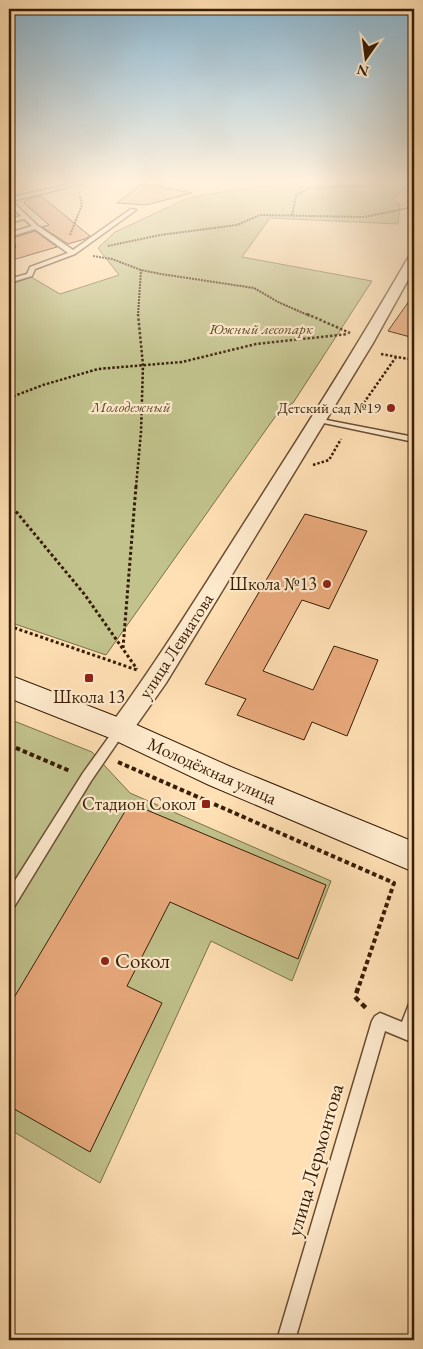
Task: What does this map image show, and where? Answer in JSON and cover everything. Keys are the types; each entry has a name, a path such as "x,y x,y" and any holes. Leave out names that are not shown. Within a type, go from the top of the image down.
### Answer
{"main road":[{"name":"Молодёжная улица","path":"9,686 120,730 220,776 414,857"}],"street":[{"name":"улица Левиатова","path":"120,730 158,677 319,420 362,350 414,258"}],"lane":[{"path":"60,244 73,253"},
{"path":"9,281 30,275 32,268 73,253 86,244"},
{"path":"319,420 414,440"},
{"name":"улица Левиатова","path":"9,902 101,755 120,730"},
{"path":"380,1021 411,1034 414,1009"},
{"name":"улица Лермонтова","path":"286,1340 380,1021"}],"path":[{"path":"70,244 73,253"},
{"path":"73,253 117,244"},
{"path":"9,398 44,385 98,369 182,362 256,344 352,334 278,302 254,288 141,270 112,259 73,253"},
{"path":"123,648 141,432 143,365 138,319 141,270"},
{"path":"362,350 414,360"},
{"path":"9,503 85,595 138,670 139,677"},
{"path":"9,626 138,670"},
{"path":"9,745 87,777"},
{"path":"101,755 394,883 354,997 380,1021"}],"green space":[{"name":"Южный лесопарк","path":"102,244 251,244 242,257 372,281 293,403 280,410 106,655 9,622 9,285 31,277 60,294 119,275 98,248"},
{"name":"Сокол","path":"9,719 92,752 130,793 331,881 292,981 211,941 100,1183 9,1129"}],"building":[{"path":"15,244 53,244 57,247 9,261 9,251 16,247"},
{"path":"414,294 414,338 388,331"},
{"path":"305,514 367,531 329,609 302,600 263,671 313,690 334,646 378,660 347,736 312,722 304,740 237,715 246,699 205,684"},
{"path":"130,803 326,885 298,959 170,902 127,986 162,1003 90,1152 9,1106 9,1006"}],"place":[{"name":"Детский сад №19","path":"391,408"},
{"name":"Школа №13","path":"327,584"},
{"name":"Школа 13","path":"89,678"},
{"name":"Стадион Сокол","path":"206,804"},
{"name":"Сокол","path":"105,961"}],"park label":[{"name":"Молодежный","path":"131,407"}]}
